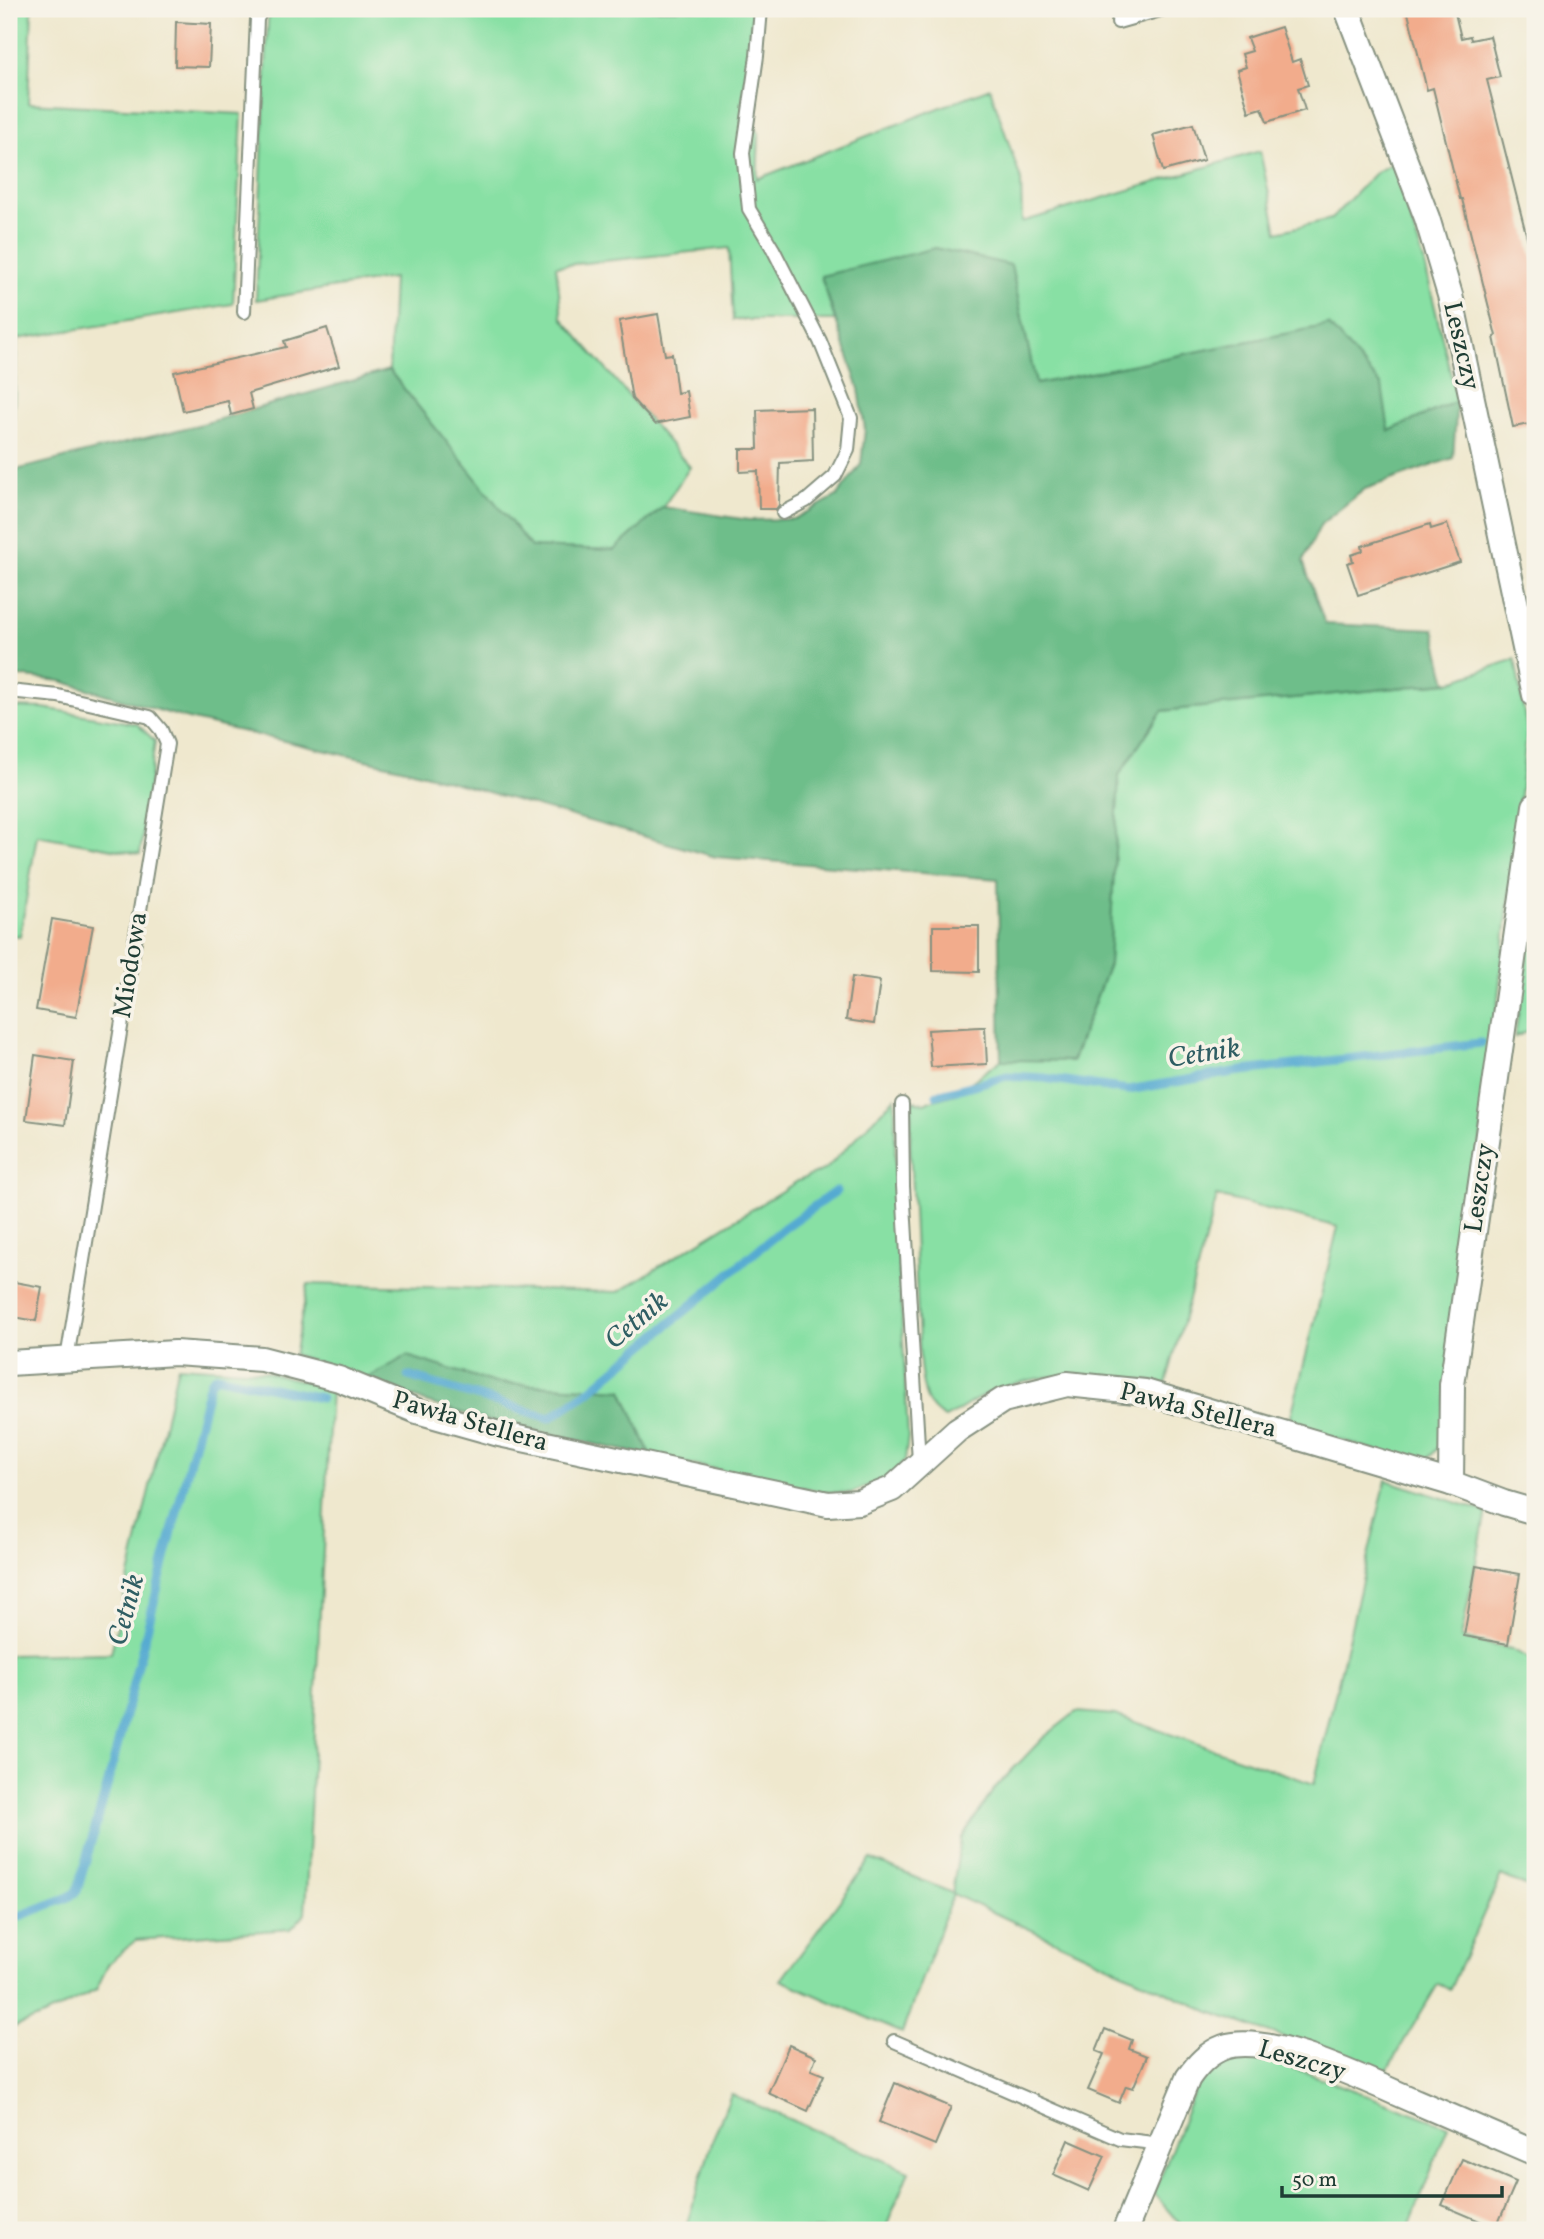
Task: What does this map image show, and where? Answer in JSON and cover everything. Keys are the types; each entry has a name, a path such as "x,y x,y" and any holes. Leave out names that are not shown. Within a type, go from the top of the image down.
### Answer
{"street":[{"name":"Leszczy","path":"1347,9 1427,218 1450,295 1535,695"},
{"name":"Leszczy","path":"1451,1483 1452,1385 1535,806"},
{"name":"Pawła Stellera","path":"9,1363 175,1353 262,1359 340,1379 417,1411 499,1434 828,1504 859,1503 892,1489 957,1430 1003,1400 1067,1384 1144,1392 1451,1483"},
{"path":"1451,1483 1535,1512"},
{"name":"Leszczy","path":"1125,2230 1188,2078 1202,2060 1225,2047 1242,2045 1278,2049 1322,2061 1535,2153"}],"lane":[{"path":"244,312 257,19 262,9"},
{"path":"761,9 743,153 749,209 773,249 820,341 851,418 848,450 835,476 806,501 783,513"},
{"path":"1118,22 1164,9"},
{"name":"Miodowa","path":"9,691 58,696 150,717 161,730 166,744 67,1360"},
{"path":"902,1104 903,1186 919,1462"},
{"path":"894,2041 1120,2139 1161,2144"}],"green space":[{"path":"9,9 32,9 28,103 242,114 233,304 17,339 11,471 9,468"},
{"path":"274,9 753,9 743,104 759,134 757,179 990,88 1021,180 1022,222 1260,151 1277,232 1331,219 1374,174 1392,163 1424,261 1457,401 1389,431 1329,325 1036,384 1011,265 821,277 835,320 733,320 729,248 556,266 562,318 690,467 663,507 614,550 530,547 389,370 393,278 256,300 268,20"},
{"path":"935,248 1011,265 1036,384 1329,325 1382,386 1389,431 1457,401 1453,458 1365,489 1321,524 1303,561 1325,624 1434,629 1447,683 1162,711 1119,775 1109,964 1072,1061 1001,1060 998,879 716,857 410,770 188,719 61,681 9,675 9,468 12,471 206,423 389,370 531,547 614,550 663,507 749,520 794,519 837,496 861,464 865,429 859,389 821,276"},
{"path":"1515,659 1527,730 1493,1045 1440,1446 1427,1460 1406,1460 1289,1424 1338,1227 1217,1196 1166,1384 1100,1376 1057,1376 993,1391 945,1418 938,1413 925,1395 920,1364 910,1144 912,1101 924,1103 955,1094 1001,1060 1073,1060 1109,964 1119,775 1162,711 1447,683"},
{"path":"9,707 43,708 137,724 155,741 140,854 37,835 20,936 9,935"},
{"path":"1535,899 1535,1028 1515,1037"},
{"path":"895,1098 895,1195 908,1436 905,1460 892,1476 851,1493 825,1492 651,1456 622,1390 495,1383 407,1356 368,1378 294,1355 308,1284 618,1292 798,1181 826,1169"},
{"path":"407,1356 495,1383 622,1390 651,1456 499,1424 425,1402 368,1378"},
{"path":"178,1366 262,1371 331,1388 305,1914 291,1929 136,1940 109,1963 96,1990 44,2016 9,2029 9,1655 111,1653"},
{"path":"1386,1480 1486,1512 1461,1638 1511,1649 1535,1661 1535,1890 1501,1875 1450,1989 1438,1984 1385,2073 1210,2012 953,1894 902,2033 781,1980 871,1859 952,1893 961,1839 995,1788 1043,1738 1076,1712 1115,1715 1314,1784"},
{"path":"1253,2056 1305,2072 1448,2126 1408,2230 1185,2230 1154,2194 1197,2084 1216,2062"},
{"path":"731,2094 909,2171 885,2230 685,2230 714,2136"}],"building":[{"path":"1407,9 1454,9 1461,38 1470,36 1471,40 1490,36 1500,77 1487,80 1535,269 1535,423 1513,427 1494,337 1496,336 1462,199 1433,88 1427,90"},
{"path":"176,22 211,24 209,67 175,66"},
{"path":"1281,27 1292,62 1300,59 1308,85 1298,88 1305,110 1267,122 1262,108 1249,112 1237,70 1246,67 1242,54 1252,51 1247,38"},
{"path":"1193,124 1204,160 1163,171 1153,135"},
{"path":"658,314 665,355 672,354 677,393 686,391 690,417 655,424 632,399 619,321"},
{"path":"327,328 339,366 249,393 253,409 231,415 228,401 183,411 174,372 286,347 284,341"},
{"path":"812,408 813,461 780,463 779,505 776,509 759,509 758,471 740,472 740,449 758,449 757,410"},
{"path":"1430,524 1431,529 1447,524 1460,562 1358,595 1347,563 1353,561 1351,555 1363,551 1362,546"},
{"path":"52,919 93,926 76,1017 36,1010"},
{"path":"933,926 979,926 979,972 933,971"},
{"path":"852,977 880,981 874,1024 846,1020"},
{"path":"985,1027 987,1064 931,1067 928,1030"},
{"path":"35,1055 74,1061 65,1125 26,1120"},
{"path":"9,1281 42,1287 36,1321 9,1316"},
{"path":"1476,1566 1520,1574 1508,1644 1464,1636"},
{"path":"1105,2029 1132,2040 1129,2049 1147,2056 1133,2088 1126,2086 1119,2103 1088,2090 1104,2054 1096,2051"},
{"path":"789,2045 816,2057 811,2070 824,2075 808,2111 768,2093"},
{"path":"895,2083 951,2107 935,2145 879,2122"},
{"path":"1068,2140 1105,2156 1089,2191 1053,2175"},
{"path":"1462,2159 1516,2182 1496,2228 1442,2205"}],"waterway":[{"name":"Cetnik","path":"937,1095 1007,1076 1044,1078 1128,1090 1234,1072 1481,1043"},
{"name":"Cetnik","path":"408,1376 550,1418 587,1393 784,1228 836,1191"},
{"name":"Cetnik","path":"9,1920 69,1897 77,1891 108,1783 210,1382 216,1376 321,1398"}]}
